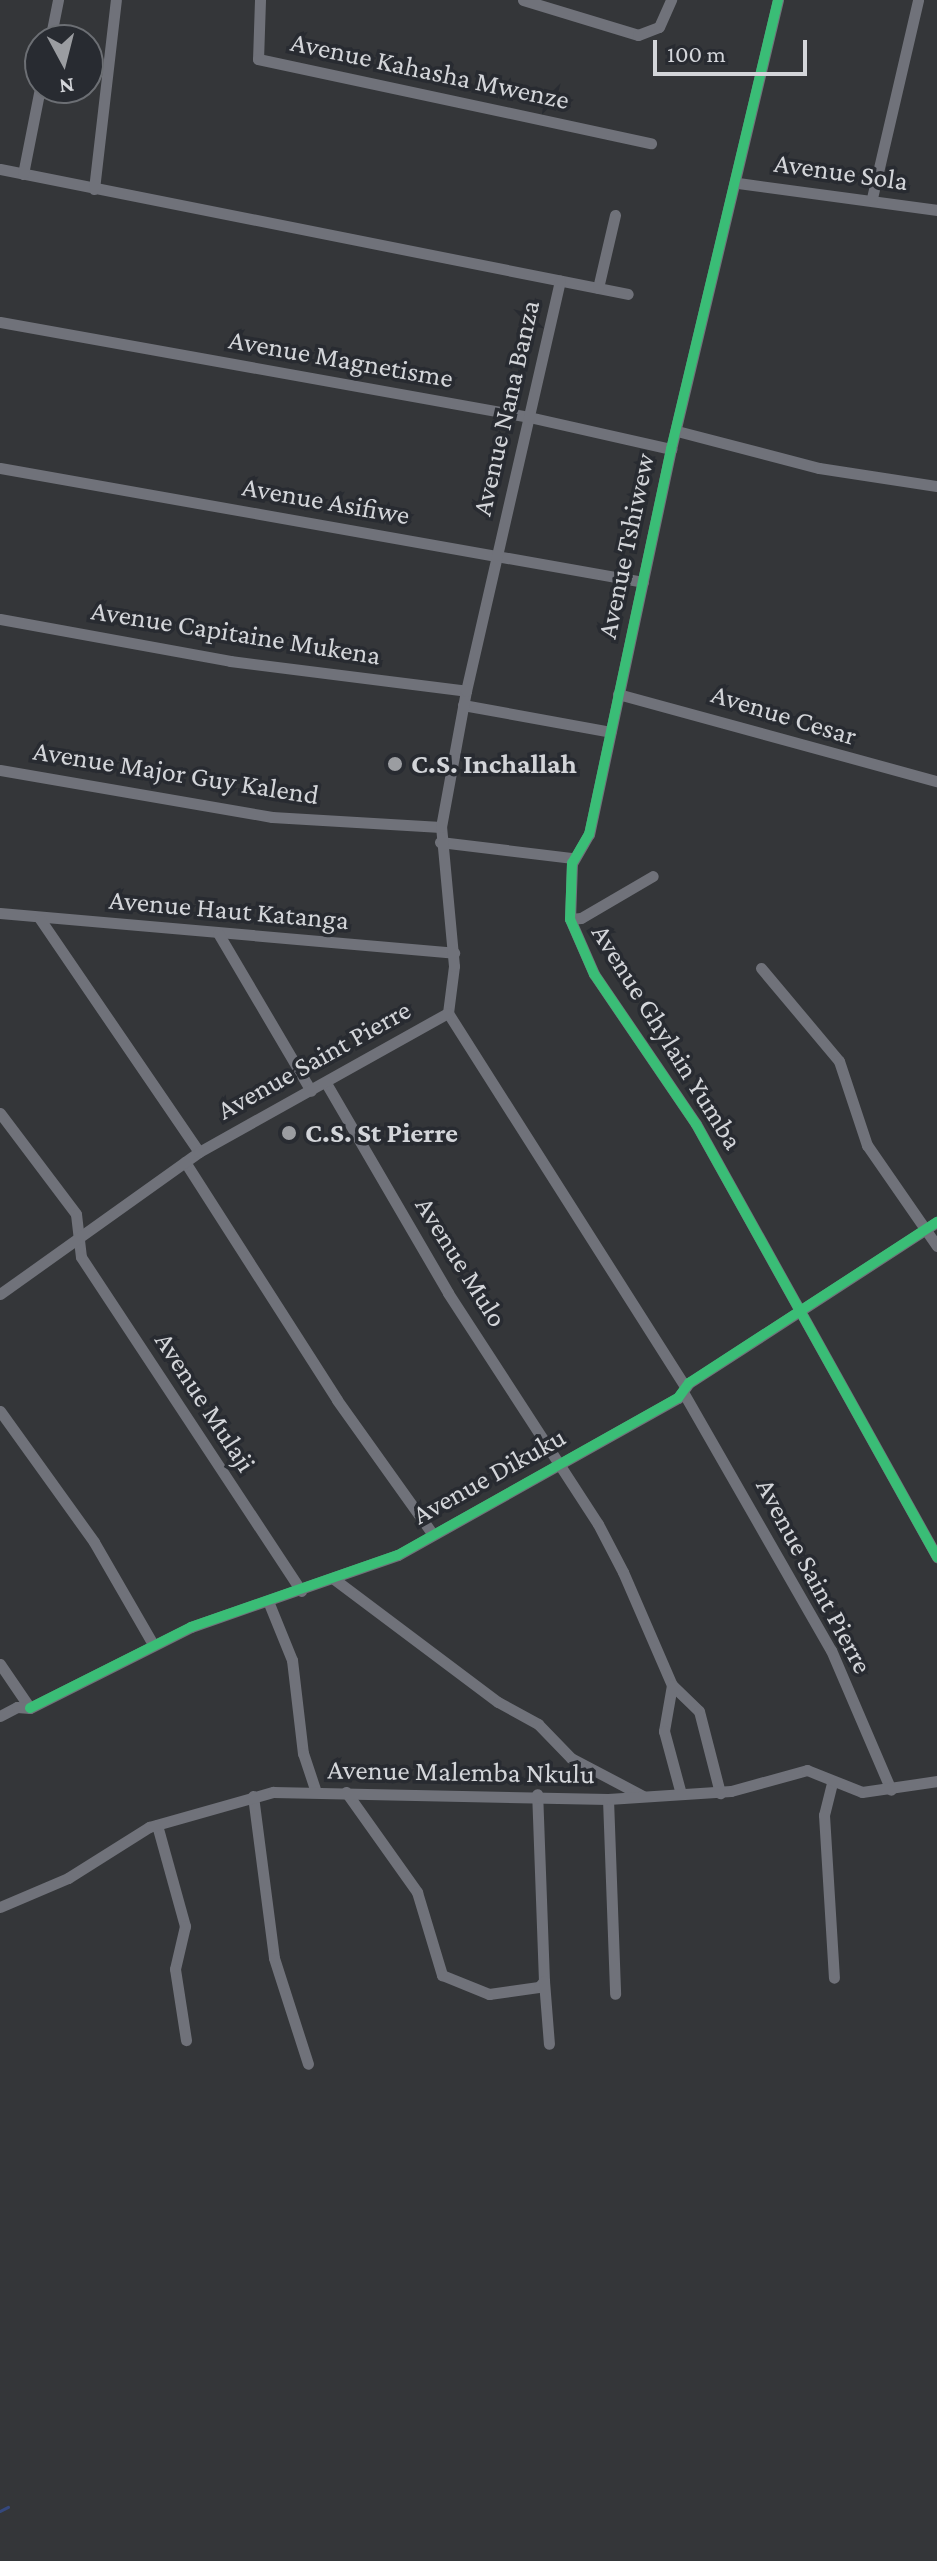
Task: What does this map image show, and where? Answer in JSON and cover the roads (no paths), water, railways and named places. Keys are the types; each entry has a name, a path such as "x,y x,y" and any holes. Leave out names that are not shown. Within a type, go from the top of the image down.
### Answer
{"street":[{"path":"53,24 58,0"},
{"path":"94,189 116,0"},
{"name":"Avenue Kahasha Mwenze","path":"260,0 258,59 651,143"},
{"path":"523,0 638,35 659,27 671,0"},
{"name":"Avenue Tshiwew","path":"570,919 573,858 589,834 671,449 738,183 778,0"},
{"path":"872,198 918,0"},
{"path":"23,174 37,104"},
{"name":"Avenue Nana Banza","path":"0,169 560,281 466,691 441,827 440,842 454,953 448,1013"},
{"name":"Avenue Sola","path":"738,183 872,198 937,210"},
{"path":"598,288 615,215"},
{"path":"560,281 628,294"},
{"name":"Avenue Magnetisme","path":"0,322 529,417 671,449"},
{"path":"677,431 805,465 937,486"},
{"name":"Avenue Asifiwe","path":"0,468 643,582"},
{"name":"Avenue Capitaine Mukena","path":"0,619 230,661 466,691"},
{"name":"Avenue Cesar","path":"618,694 937,781"},
{"path":"463,705 611,732"},
{"name":"Avenue Major Guy Kalend","path":"0,770 272,817 441,827"},
{"path":"440,842 573,858"},
{"path":"570,919 581,918 653,876"},
{"name":"Avenue Haut Katanga","path":"0,913 40,919 454,953"},
{"path":"40,919 199,1152"},
{"name":"Avenue Ghylain Yumba","path":"570,919 594,974 687,1108 801,1311 890,1480 937,1557"},
{"path":"218,933 311,1091"},
{"path":"761,968 839,1061 863,1138 937,1246"},
{"name":"Avenue Saint Pierre","path":"0,1294 199,1152 448,1013 684,1389 831,1650 891,1790"},
{"name":"Avenue Mulo","path":"326,1083 448,1293 560,1463 623,1572 672,1685"},
{"name":"Avenue Mulaji","path":"0,1113 76,1214 81,1257 301,1591"},
{"path":"185,1162 337,1400 432,1533"},
{"name":"Avenue Dikuku","path":"0,1716 17,1707 30,1708 153,1644 398,1555 684,1389 937,1222"},
{"path":"0,1411 94,1542 153,1644"},
{"path":"334,1579 498,1702 538,1724 571,1758 643,1796"},
{"path":"268,1601 292,1660 303,1753 316,1792"},
{"path":"0,1664 30,1708"},
{"path":"672,1685 699,1711 720,1793"},
{"path":"672,1685 664,1731 681,1794"},
{"name":"Avenue Malemba Nkulu","path":"0,1907 68,1878 157,1825 253,1796 346,1792 537,1794 608,1799 720,1793 807,1770 832,1783 860,1792 891,1790 937,1781"},
{"path":"832,1783 824,1840 834,1978"},
{"path":"346,1792 417,1892 437,1966 446,1979 489,1994 539,1987 544,1981"},
{"path":"537,1794 549,2044"},
{"path":"253,1796 274,1958 308,2064"},
{"path":"608,1799 615,1994"},
{"path":"157,1825 185,1926 175,1969 186,2040"}],"waterway":[{"path":"0,2511 8,2507"}],"place":[{"name":"C.S. Inchallah","path":"395,764"},
{"name":"C.S. St Pierre","path":"289,1133"}]}
